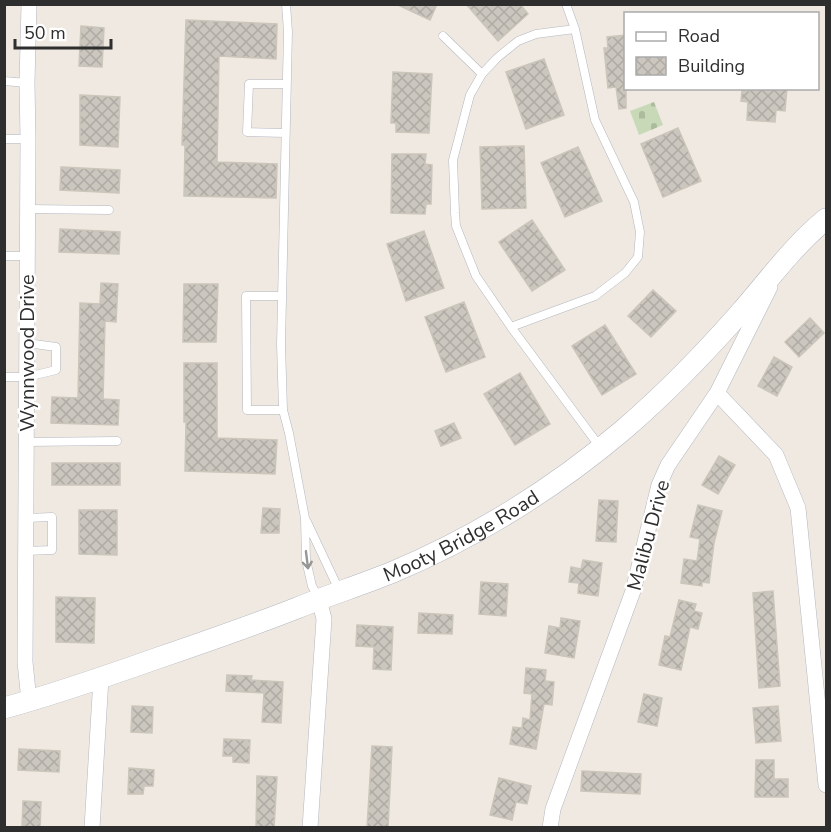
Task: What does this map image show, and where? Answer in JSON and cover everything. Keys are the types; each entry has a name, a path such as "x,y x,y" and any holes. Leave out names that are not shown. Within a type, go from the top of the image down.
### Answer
{"main road":[{"name":"Mooty Bridge Road","path":"4,708 101,678 254,625 420,560 483,528 543,490 601,448 651,404 707,349 784,260 826,219"}],"street":[{"name":"Wynnwood Drive","path":"29,4 25,662 29,701"},
{"name":"Malibu Drive","path":"550,828 553,809 633,591 659,485 668,465 717,393 784,260"},
{"path":"717,393 776,455 798,508 826,785"},
{"path":"310,828 324,619 319,599"},
{"path":"92,828 101,678"}],"lane":[{"path":"286,4 288,32 281,344 283,410 305,518 306,560 312,586 319,599"},
{"path":"511,327 596,296 625,273 638,257 640,232 634,202 595,120 575,29 566,4"},
{"path":"575,29 536,34 518,41 482,74 470,95 453,160 456,225 476,276 601,448"},
{"path":"443,36 482,74"},
{"path":"4,81 27,83"},
{"path":"285,133 247,132 249,84 286,84"},
{"path":"4,139 28,139"},
{"path":"28,209 109,210"},
{"path":"4,256 28,256"},
{"path":"282,296 246,296 246,388 247,411 283,410"},
{"path":"4,377 27,377 56,370 56,347 27,343"},
{"path":"27,442 117,441"},
{"path":"26,518 52,517 52,550 27,552"},
{"path":"305,518 340,592"}],"green space":[{"path":"654,102 663,125 639,135 630,111"}],"building":[{"path":"396,4 437,4 430,20"},
{"path":"466,4 520,4 528,14 498,41"},
{"path":"186,20 277,24 276,59 219,56 217,162 277,164 276,198 184,196 185,145 182,145"},
{"path":"81,26 104,28 102,67 79,66"},
{"path":"624,35 626,108 619,109 616,87 608,88 604,48 608,48 607,37"},
{"path":"544,59 564,115 526,129 506,72"},
{"path":"393,72 432,74 429,133 396,132 396,123 391,123"},
{"path":"742,90 787,90 785,111 776,110 775,122 747,120 748,102 741,101"},
{"path":"80,95 120,97 118,147 80,145"},
{"path":"678,128 701,181 663,197 641,144"},
{"path":"524,146 526,208 482,209 480,147"},
{"path":"578,147 602,201 565,217 541,163"},
{"path":"392,154 426,154 425,164 432,165 431,204 426,204 425,214 391,213"},
{"path":"61,167 120,170 119,193 60,190"},
{"path":"532,220 565,270 532,291 499,242"},
{"path":"60,229 120,232 119,254 59,252"},
{"path":"424,231 444,288 406,301 387,244"},
{"path":"101,283 118,284 116,322 105,321 103,399 119,400 118,425 51,423 52,397 78,398 80,303 100,304"},
{"path":"184,284 218,284 216,342 183,342"},
{"path":"653,290 676,311 651,337 628,316"},
{"path":"464,302 485,357 446,372 425,317"},
{"path":"810,318 824,333 799,357 785,342"},
{"path":"605,325 636,374 602,395 572,346"},
{"path":"774,357 792,367 777,396 758,386"},
{"path":"184,363 217,363 217,438 277,440 275,474 185,471"},
{"path":"520,373 550,424 515,445 484,394"},
{"path":"454,423 461,438 441,446 435,431"},
{"path":"719,456 735,465 718,494 702,485"},
{"path":"52,463 120,463 120,485 52,485"},
{"path":"599,500 618,501 616,542 596,541"},
{"path":"698,505 722,511 714,543 709,583 702,582 702,586 681,583 684,559 697,561 700,539 690,537"},
{"path":"263,508 280,509 279,533 261,533"},
{"path":"79,510 117,510 117,555 79,554"},
{"path":"583,560 602,563 598,596 578,593 579,583 569,582 571,567 581,569"},
{"path":"481,582 508,584 506,616 479,614"},
{"path":"773,591 780,686 759,688 753,593"},
{"path":"56,597 95,598 94,643 56,642"},
{"path":"679,600 696,604 694,611 702,613 698,629 690,627 681,670 659,665 665,636 670,637"},
{"path":"419,613 453,615 452,634 418,633"},
{"path":"561,618 580,621 574,658 545,653 549,626 560,628"},
{"path":"357,625 393,627 391,670 373,669 374,647 356,646"},
{"path":"526,668 546,670 545,681 554,682 552,705 544,704 536,749 510,744 513,727 522,728 523,718 530,720 532,694 524,693"},
{"path":"227,675 252,676 251,680 283,682 281,723 262,722 264,693 226,691"},
{"path":"644,694 662,698 657,726 638,722"},
{"path":"132,706 153,707 152,733 131,732"},
{"path":"778,706 781,741 756,743 753,708"},
{"path":"224,739 250,740 249,763 233,762 233,756 223,756"},
{"path":"372,746 392,747 388,828 367,828"},
{"path":"19,749 60,751 59,772 18,770"},
{"path":"756,760 774,760 774,779 788,779 788,797 755,797"},
{"path":"129,768 154,770 153,786 144,786 143,794 128,794"},
{"path":"582,771 641,774 640,794 581,791"},
{"path":"257,776 277,777 274,828 256,828"},
{"path":"499,778 531,786 527,804 516,802 512,820 490,815"},
{"path":"23,801 41,802 40,828 22,828"}]}
